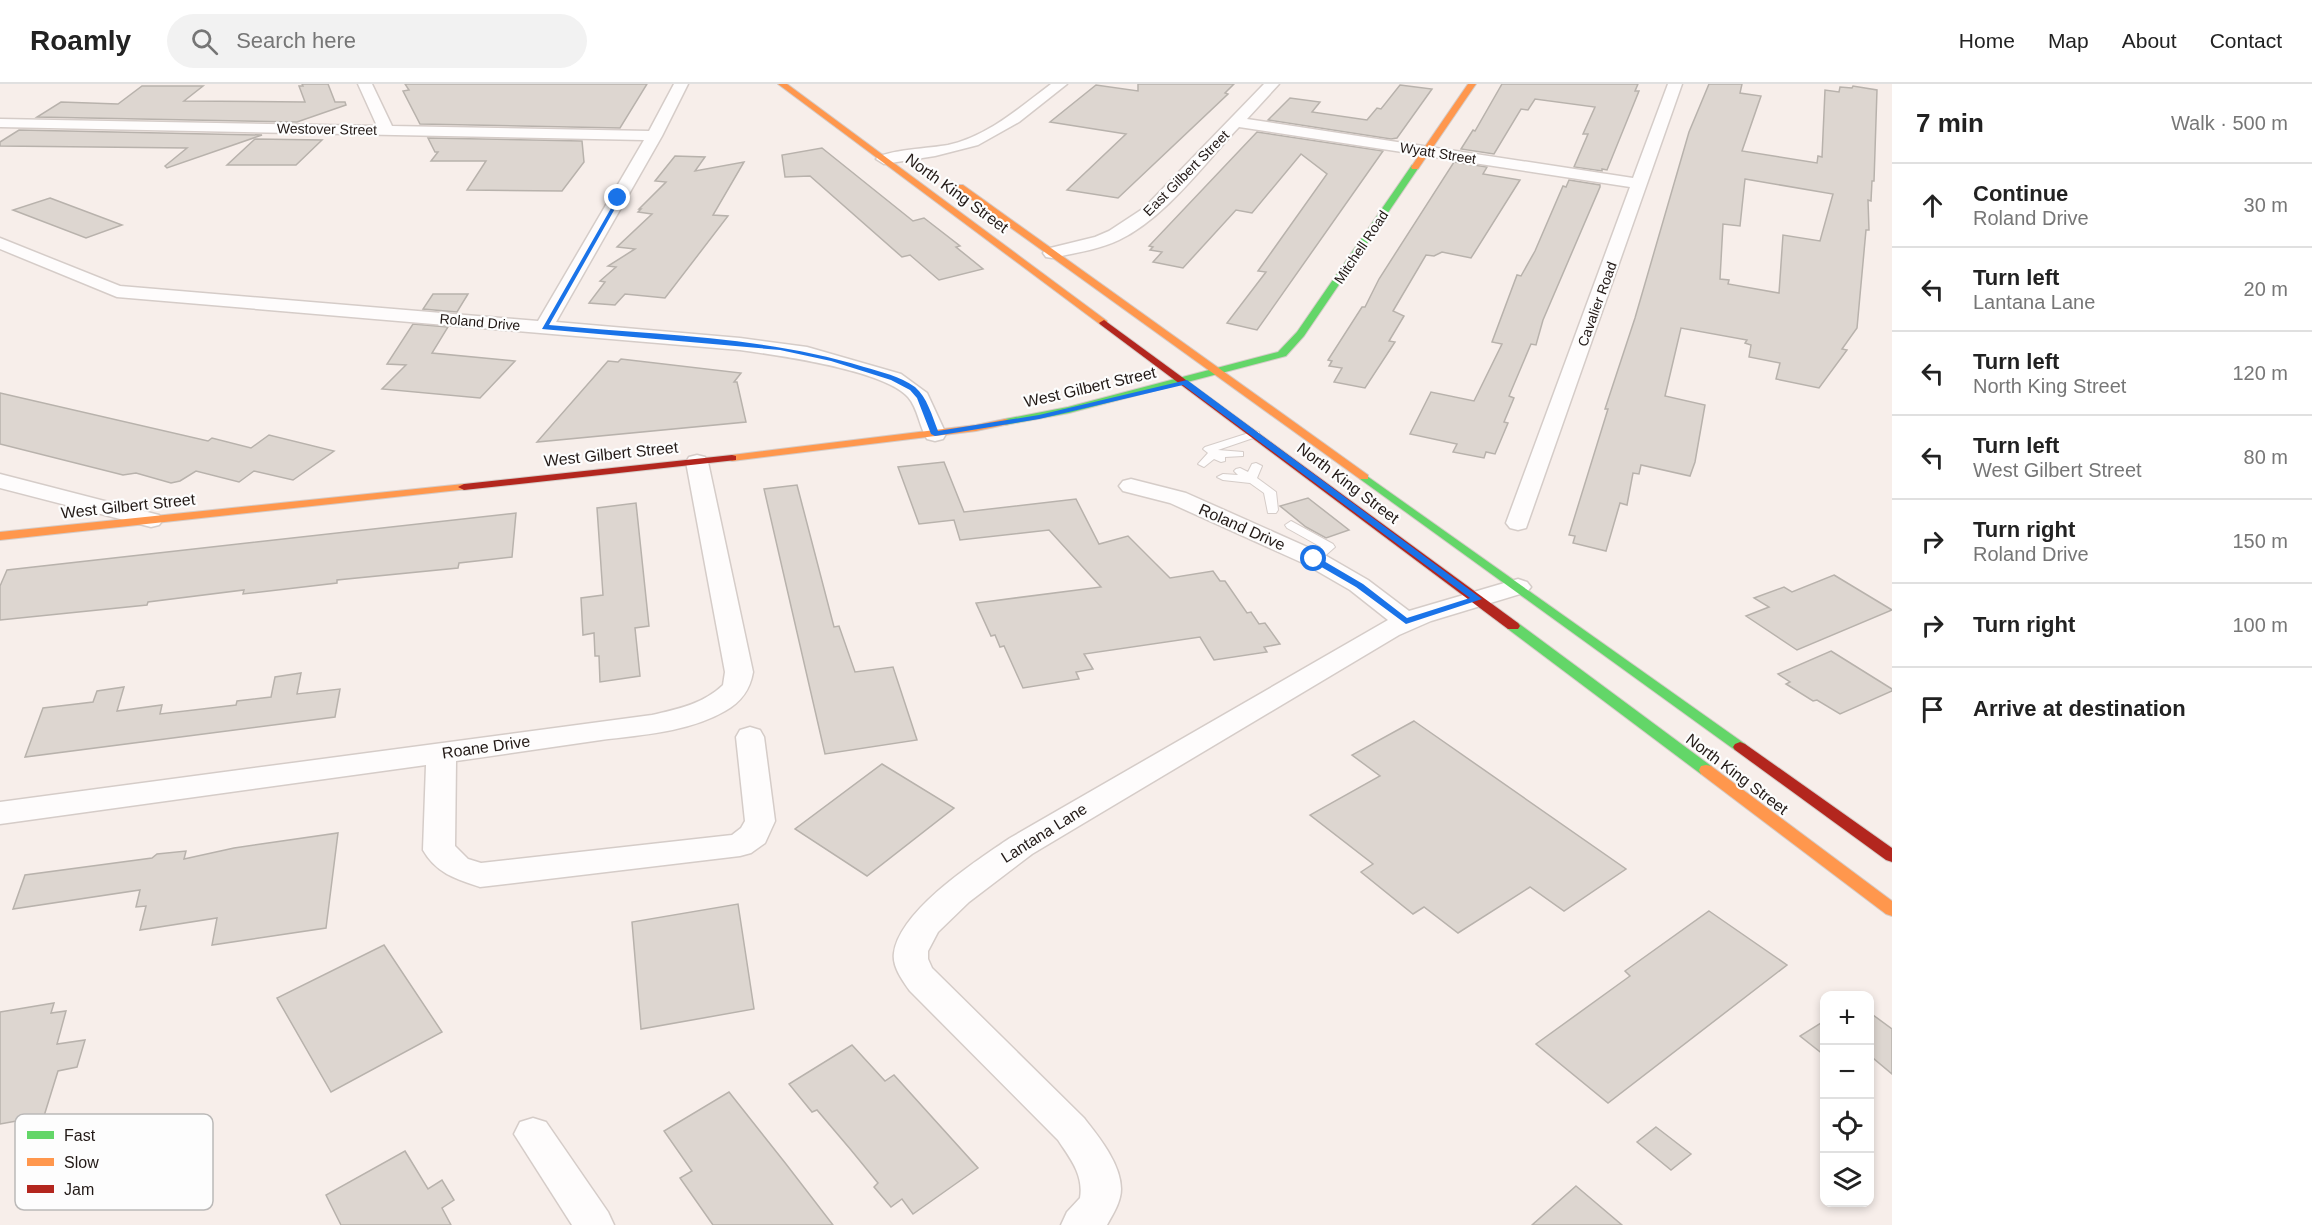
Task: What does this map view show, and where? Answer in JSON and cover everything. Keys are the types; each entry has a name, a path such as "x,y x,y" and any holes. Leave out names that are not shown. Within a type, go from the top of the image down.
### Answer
{"main road":[{"name":"North King Street","path":"782,84 1892,910"},
{"name":"Mitchell Road","path":"1221,372 1274,357 1294,343 1472,84"},
{"name":"North King Street","path":"895,141 932,167"},
{"name":"North King Street","path":"950,181 1221,372 1892,856"},
{"name":"West Gilbert Street","path":"0,537 935,434 1049,415 1221,372"}],"street":[{"path":"365,84 386,130"},
{"path":"544,327 654,136 681,84"},
{"path":"884,159 962,145 983,137 1016,117 1060,84"},
{"name":"East Gilbert Street","path":"1052,253 1101,241 1129,227 1150,212 1272,84"},
{"name":"Cavalier Road","path":"1518,523 1675,84"},
{"name":"Wyatt Street","path":"1236,122 1640,184"},
{"name":"Westover Street","path":"0,123 654,136"},
{"name":"Roland Drive","path":"0,243 117,291 780,348 833,359 894,378 920,397 935,434"},
{"name":"Roane Drive","path":"0,813 663,722 693,715 716,704 736,688 739,672 697,462"},
{"path":"0,481 151,520"},
{"name":"Roland Drive","path":"1131,486 1178,498 1322,553 1406,621"},
{"name":"Lantana Lane","path":"1081,1225 1095,1213 1102,1198 1100,1176 1089,1153 1071,1129 922,981 912,968 911,951 918,936 941,908 978,876 1021,846 1406,621 1518,587"},
{"path":"441,753 439,850 457,867 480,875 740,845 754,835 760,821 750,737"},
{"path":"533,1134 594,1225"}],"lane":[{"path":"1218,456 1209,449 1255,435"},
{"path":"1204,464 1218,456 1239,454"},
{"path":"1251,480 1256,466"},
{"path":"1240,471 1270,492 1272,510"},
{"path":"1222,477 1251,480"},
{"path":"1291,525 1322,553"}],"building":[{"path":"302,84 328,84 335,102 345,102 346,105 297,122 37,117 61,102 118,104 142,86 203,86 184,101 305,102 299,86 303,86"},
{"path":"405,84 647,84 620,128 420,124 403,91 409,90"},
{"path":"1138,84 1234,84 1225,93 1228,94 1118,198 1067,190 1126,134 1050,122 1096,85 1138,91"},
{"path":"1502,84 1638,84 1635,91 1639,91 1607,170 1602,169 1602,171 1574,167 1588,134 1583,134 1595,107 1535,99 1528,110 1521,109 1494,154 1461,149 1473,130 1475,131"},
{"path":"1709,84 1742,84 1740,93 1761,96 1742,151 1817,163 1818,156 1822,157 1825,90 1839,92 1840,87 1852,88 1853,86 1877,90 1874,181 1872,181 1871,201 1868,200 1869,230 1866,230 1857,328 1842,349 1847,350 1819,388 1776,379 1780,363 1749,357 1751,345 1745,343 1747,340 1681,328 1665,396 1705,405 1695,462 1690,476 1641,465 1639,474 1633,473 1627,505 1620,503 1606,551 1573,543 1575,536 1569,535 1689,132","holes":["1745,179 1833,194 1820,241 1783,235 1779,293 1728,284 1729,280 1720,279 1723,224 1740,226"]},
{"path":"1400,85 1432,89 1397,138 1391,139 1268,120 1290,98 1320,102 1312,112 1367,120 1377,108 1381,109"},
{"path":"19,130 262,135 167,168 165,166 187,148 0,146 0,142"},
{"path":"1257,132 1383,151 1257,330 1227,323 1266,272 1258,271 1327,174 1301,154 1252,213 1236,210 1183,268 1153,262 1162,252 1150,250 1153,247 1149,246"},
{"path":"428,138 582,141 584,162 562,191 467,190 486,161 431,161 438,152 435,152"},
{"path":"255,139 322,140 296,165 227,165"},
{"path":"822,148 913,221 924,218 960,246 956,247 983,269 939,280 910,255 902,257 810,176 785,177 782,155"},
{"path":"675,156 705,157 695,171 744,162 713,215 728,216 665,298 625,294 615,305 589,303 605,282 600,281 616,267 608,266 635,249 617,247 652,214 638,212 666,182 655,181"},
{"path":"1454,162 1487,167 1483,174 1520,180 1471,258 1442,252 1434,256 1426,255 1393,311 1404,316 1389,341 1395,342 1365,388 1334,382 1342,368 1329,366 1332,361 1328,360 1362,307 1365,307 1379,279"},
{"path":"1569,180 1600,185 1600,187 1543,320 1536,345 1531,344 1509,396 1514,398 1504,422 1508,423 1495,454 1486,452 1484,458 1453,452 1457,444 1410,434 1431,392 1474,401 1502,344 1492,342 1517,275 1521,276 1535,251 1563,186 1566,187"},
{"path":"50,198 122,225 86,238 13,210"},
{"path":"433,294 468,294 457,312 423,309"},
{"path":"413,324 448,327 432,353 515,361 480,398 382,389 406,365 387,364"},
{"path":"621,359 741,373 734,382 737,382 746,422 537,442 608,361 618,362"},
{"path":"0,393 208,441 212,438 251,448 269,435 334,451 293,480 254,471 239,482 196,471 180,481 171,483 136,473 123,475 0,444"},
{"path":"944,462 964,512 1076,499 1099,544 1128,536 1170,578 1213,571 1220,581 1225,581 1247,613 1251,612 1259,624 1265,623 1280,644 1264,647 1267,652 1214,660 1200,637 1084,654 1093,669 1076,672 1079,679 1023,688 1004,646 1000,647 995,635 991,636 976,603 1101,587 1049,530 960,540 954,520 919,524 898,467"},
{"path":"797,485 834,627 839,626 855,672 893,667 917,740 825,754 764,489"},
{"path":"1308,498 1349,530 1326,538 1306,527 1280,506"},
{"path":"636,503 649,626 635,628 640,676 600,682 599,656 595,656 594,633 583,635 581,598 603,595 597,508"},
{"path":"516,513 512,557 459,563 458,568 337,580 337,583 243,594 244,590 148,602 147,605 0,620 0,586 7,570"},
{"path":"1834,575 1892,610 1797,650 1746,616 1769,607 1754,598 1784,587 1792,592"},
{"path":"1831,651 1892,691 1840,714 1786,684 1790,682 1778,674"},
{"path":"301,673 297,694 340,689 335,717 25,757 43,708 93,702 97,691 124,687 117,711 162,705 160,714 236,705 237,701 271,697 275,677"},
{"path":"1414,721 1626,869 1564,911 1530,887 1458,933 1424,907 1413,914 1361,872 1373,864 1310,815 1380,776 1352,755"},
{"path":"882,764 954,808 867,876 795,829"},
{"path":"338,833 326,928 212,945 217,918 140,930 146,906 136,907 140,890 13,909 25,875 152,858 157,854 186,851 184,859 234,848"},
{"path":"738,904 754,1009 641,1029 632,922"},
{"path":"1709,911 1787,965 1608,1103 1536,1044 1630,976 1625,971"},
{"path":"384,945 442,1032 331,1092 277,998"},
{"path":"54,1003 51,1013 66,1011 57,1044 85,1040 77,1067 58,1071 45,1114 15,1114 15,1121 0,1124 0,1012"},
{"path":"1874,1016 1892,1029 1892,1074 1874,1059"},
{"path":"1820,1024 1820,1052 1800,1036"},
{"path":"852,1045 885,1081 894,1075 978,1168 913,1214 902,1199 891,1207 874,1187 878,1183 851,1150 817,1110 812,1112 789,1084"},
{"path":"729,1092 833,1225 713,1225 680,1178 692,1171 664,1131"},
{"path":"1656,1127 1691,1154 1671,1170 1637,1142"},
{"path":"405,1151 428,1189 442,1180 454,1200 442,1208 451,1225 341,1225 326,1195"},
{"path":"1576,1186 1622,1225 1532,1225"}],"traffic: fast":[{"path":"1005,422 1069,410 1282,354 1301,334 1415,167"},
{"path":"1364,477 1740,747"},
{"path":"1513,626 1706,770"}],"traffic: slow":[{"path":"782,84 1104,323"},
{"path":"1415,167 1472,84"},
{"path":"960,187 1364,477"},
{"path":"732,458 976,428 1005,422"},
{"path":"0,536 464,487"},
{"path":"1706,770 1892,910"}],"traffic: jam":[{"path":"1104,323 1513,626"},
{"path":"464,487 732,458"},
{"path":"1740,747 1892,856"}],"route":[{"path":"618,198 544,327 780,348 833,359 894,378 912,389 920,397 935,434 1039,417 1184,382 1477,599 1406,621 1359,585 1314,559"}]}
